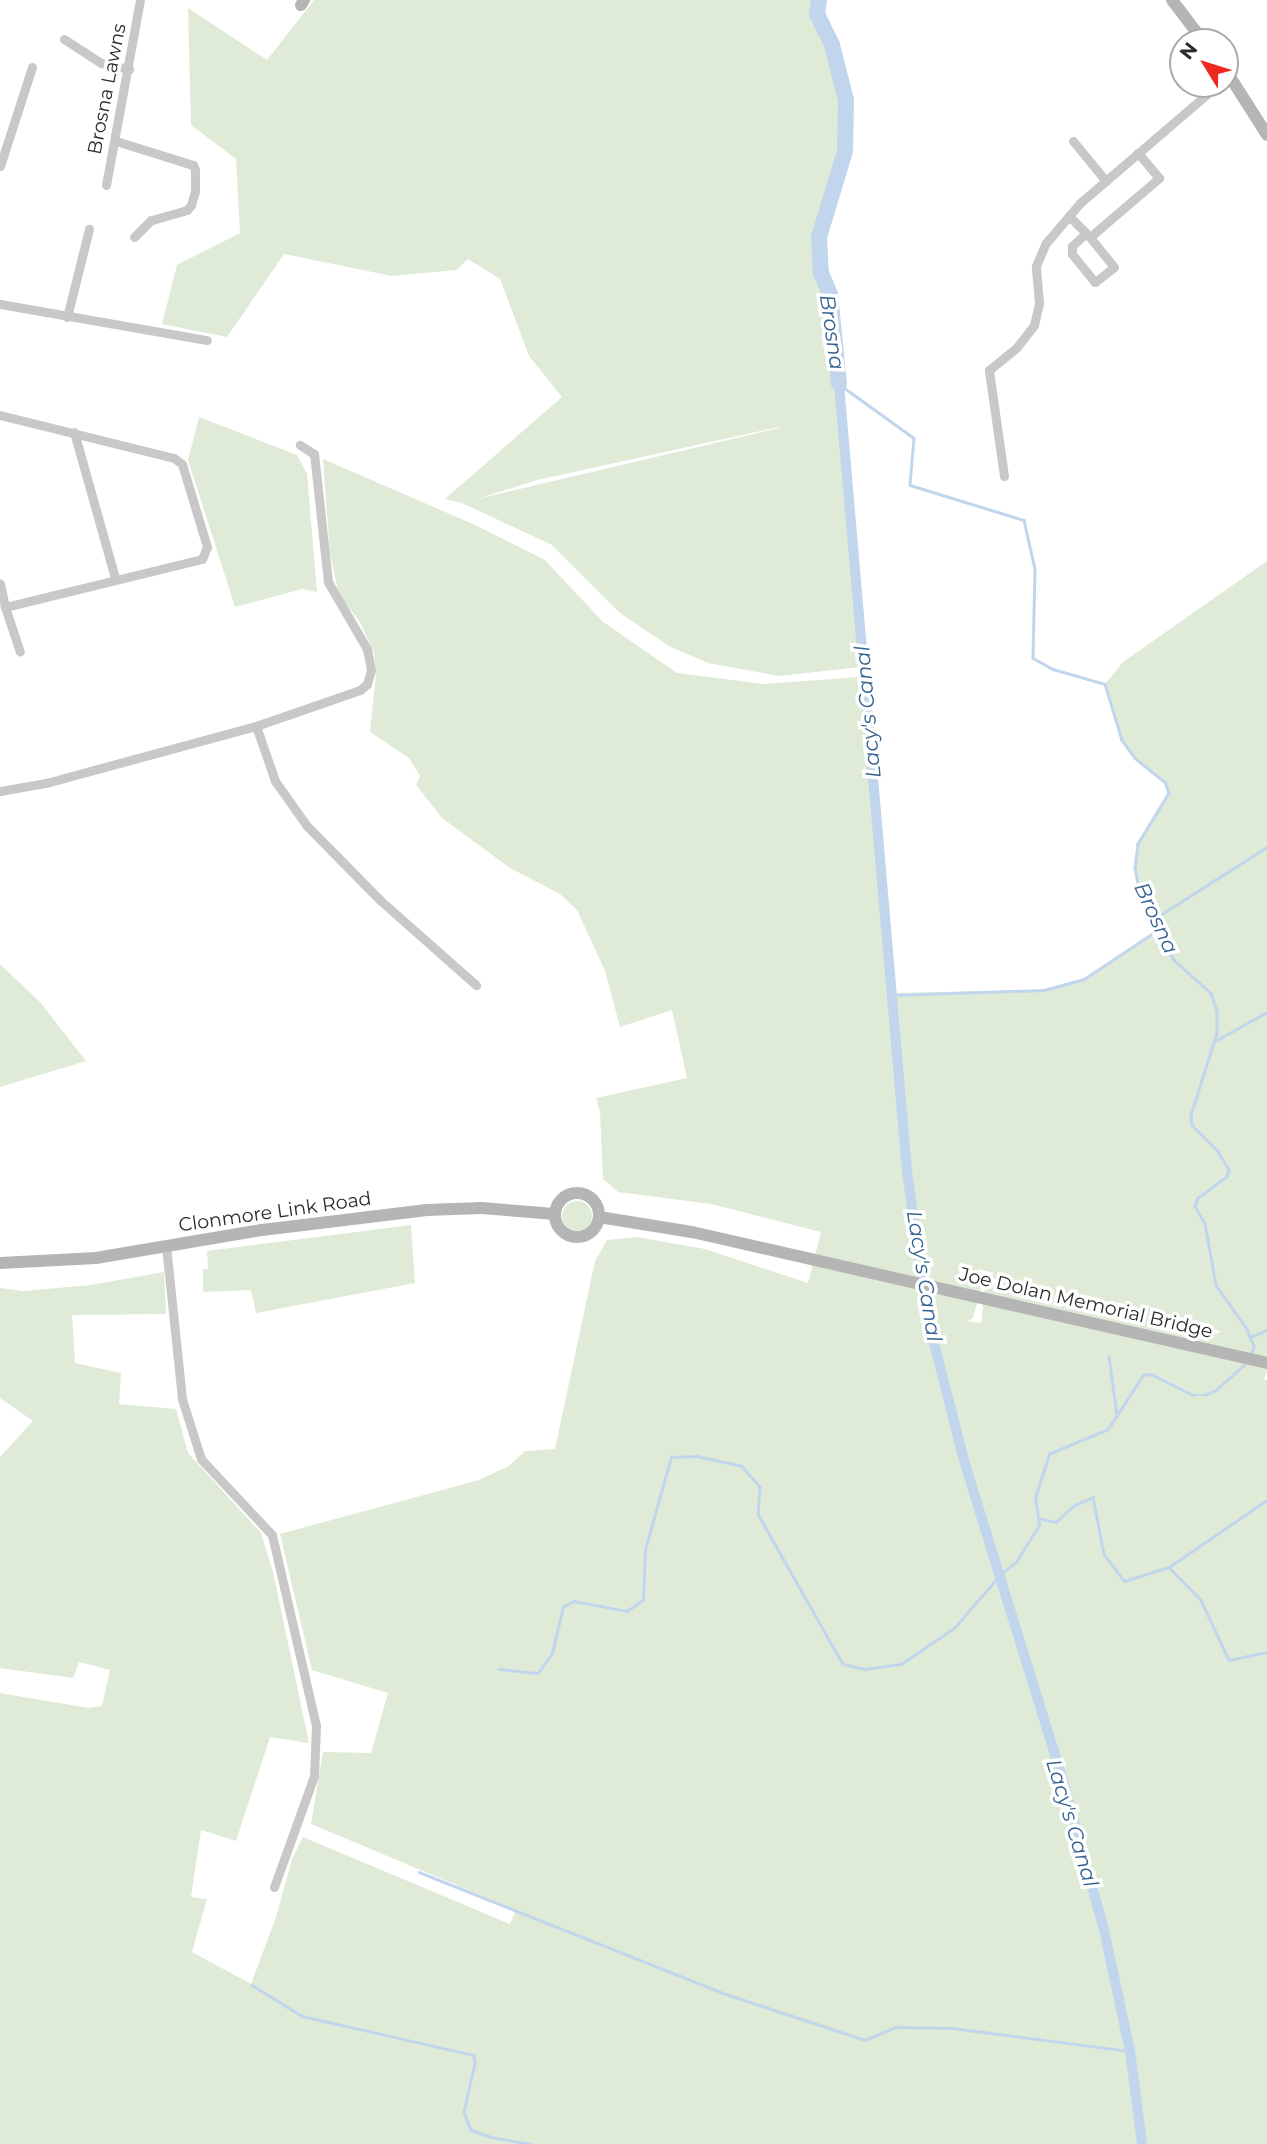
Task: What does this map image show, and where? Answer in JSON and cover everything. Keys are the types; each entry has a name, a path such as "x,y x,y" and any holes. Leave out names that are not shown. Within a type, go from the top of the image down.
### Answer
{"main road":[{"path":"1172,0 1193,28"},
{"path":"1239,96 1267,135"},
{"path":"578,1193 596,1203 599,1217 589,1234 577,1237 564,1233 555,1214 565,1197 578,1193"},
{"name":"Clonmore Link Road","path":"0,1263 96,1258 262,1230 427,1210 481,1208 555,1214"},
{"name":"Joe Dolan Memorial Bridge","path":"599,1217 692,1232 814,1262 1267,1363"}],"street":[{"name":"Brosna Lawns","path":"106,185 140,0"},
{"path":"64,39 101,62 129,69"},
{"path":"0,166 32,67"},
{"path":"1004,476 989,370 1017,348 1034,325 1039,303 1036,266 1046,243 1069,216 1106,181 1201,98"},
{"path":"116,141 193,165 195,170 195,191 187,210 151,220 134,237"},
{"path":"1073,141 1106,181"},
{"path":"1069,216 1086,233 1072,246 1072,254 1095,282 1114,267 1090,237 1159,178 1138,153"},
{"path":"67,317 89,229"},
{"path":"0,304 207,340"},
{"path":"0,415 174,458 182,464 207,547 202,559 5,607"},
{"path":"74,432 115,579"},
{"path":"0,791 46,783 256,726 360,690 367,684 371,670 367,649 328,582 314,453 300,445"},
{"path":"0,584 20,652"},
{"path":"256,726 275,781 307,826 381,901 476,985"},
{"path":"166,1247 182,1399 201,1459 272,1535 316,1725 314,1776 274,1887"}],"green space":[{"path":"314,0 819,0 817,14 832,45 846,100 845,151 819,237 821,273 830,294 839,384 860,667 779,676 708,663 669,646 620,613 552,545 462,503 445,499 562,397 529,356 500,279 468,259 456,270 392,276 284,254 227,337 162,324 177,265 240,233 236,159 191,125 188,8 267,60","holes":["779,428 477,499 537,480"]},
{"path":"199,417 297,455 307,474 317,592 302,589 235,607 188,460"},
{"path":"323,459 473,524 545,560 602,621 677,673 764,684 860,677 892,993 1044,990 1084,979 1156,931 1140,894 1135,867 1138,844 1169,793 1165,781 1135,758 1122,740 1105,684 1123,662 1267,561 1267,1370 1264,1380 1267,1380 1267,2144 1142,2144 1136,2099 1138,2144 0,2144 0,1693 89,1708 102,1706 110,1670 79,1662 73,1678 0,1668 0,1457 33,1421 0,1398 0,1288 23,1291 91,1285 164,1272 166,1314 72,1315 75,1363 121,1373 119,1404 176,1409 188,1453 261,1533 273,1572 309,1743 270,1737 236,1841 201,1830 191,1897 207,1899 192,1952 251,1984 276,1917 292,1859 303,1837 510,1924 516,1910 311,1824 323,1752 371,1753 388,1693 312,1670 280,1534 479,1480 509,1466 525,1451 555,1449 595,1261 607,1240 637,1237 705,1249 808,1283 821,1232 711,1204 618,1192 603,1179 600,1112 596,1098 687,1078 672,1010 620,1027 605,971 577,910 560,894 510,868 442,818 416,785 420,776 409,758 370,732 376,674 374,653 360,622 339,595 330,554","holes":["978,1269 994,1273 986,1280 981,1323 967,1321 973,1318 983,1279"]},
{"path":"0,964 40,1002 86,1061 0,1087"},
{"path":"577,1201 588,1205 592,1216 588,1227 577,1231 566,1227 562,1216 566,1205"},
{"path":"411,1225 415,1283 256,1313 251,1290 203,1292 203,1269 208,1269 207,1251"}],"waterway":[{"name":"Brosna","path":"819,0 817,14 832,45 846,100 845,151 819,237 821,273 830,294 839,384"},
{"name":"Brosna","path":"839,384 914,438 910,485 1024,520 1035,569 1033,658 1053,669 1105,684 1122,740 1135,758 1165,782 1169,793 1138,844 1135,867 1140,894 1153,926 1174,960 1211,993 1217,1011 1217,1033 1191,1115 1192,1125 1218,1151 1229,1170 1227,1177 1198,1198 1195,1206 1205,1223 1216,1285 1247,1329 1254,1346 1252,1355"},
{"name":"Lacy's Canal","path":"839,384 907,1171 926,1312 965,1464 1063,1781 1104,1930 1130,2051 1142,2144"},
{"path":"892,995 1044,990 1084,979 1156,931 1157,917 1267,847"},
{"path":"1215,1041 1267,1012"},
{"path":"1251,1337 1267,1330"},
{"path":"1109,1356 1117,1415"},
{"path":"499,1669 538,1673 552,1653 563,1607 574,1601 627,1611 643,1600 645,1550 671,1457 697,1456 742,1466 760,1487 758,1514 843,1664 865,1669 901,1664 954,1628 1000,1575 1016,1562 1039,1525 1035,1498 1049,1454 1108,1429 1143,1375 1151,1374 1193,1395 1205,1395 1216,1390 1246,1363"},
{"name":"Brosna","path":"1038,1518 1056,1522 1073,1506 1093,1497 1104,1554 1124,1581 1169,1567 1201,1600 1229,1660 1267,1652"},
{"path":"1169,1567 1267,1500"},
{"path":"419,1872 720,1992 865,2040 896,2027 952,2028 1130,2051"},
{"path":"252,1985 302,2016 474,2055 475,2064 464,2112 471,2130 491,2137 531,2144"}]}
